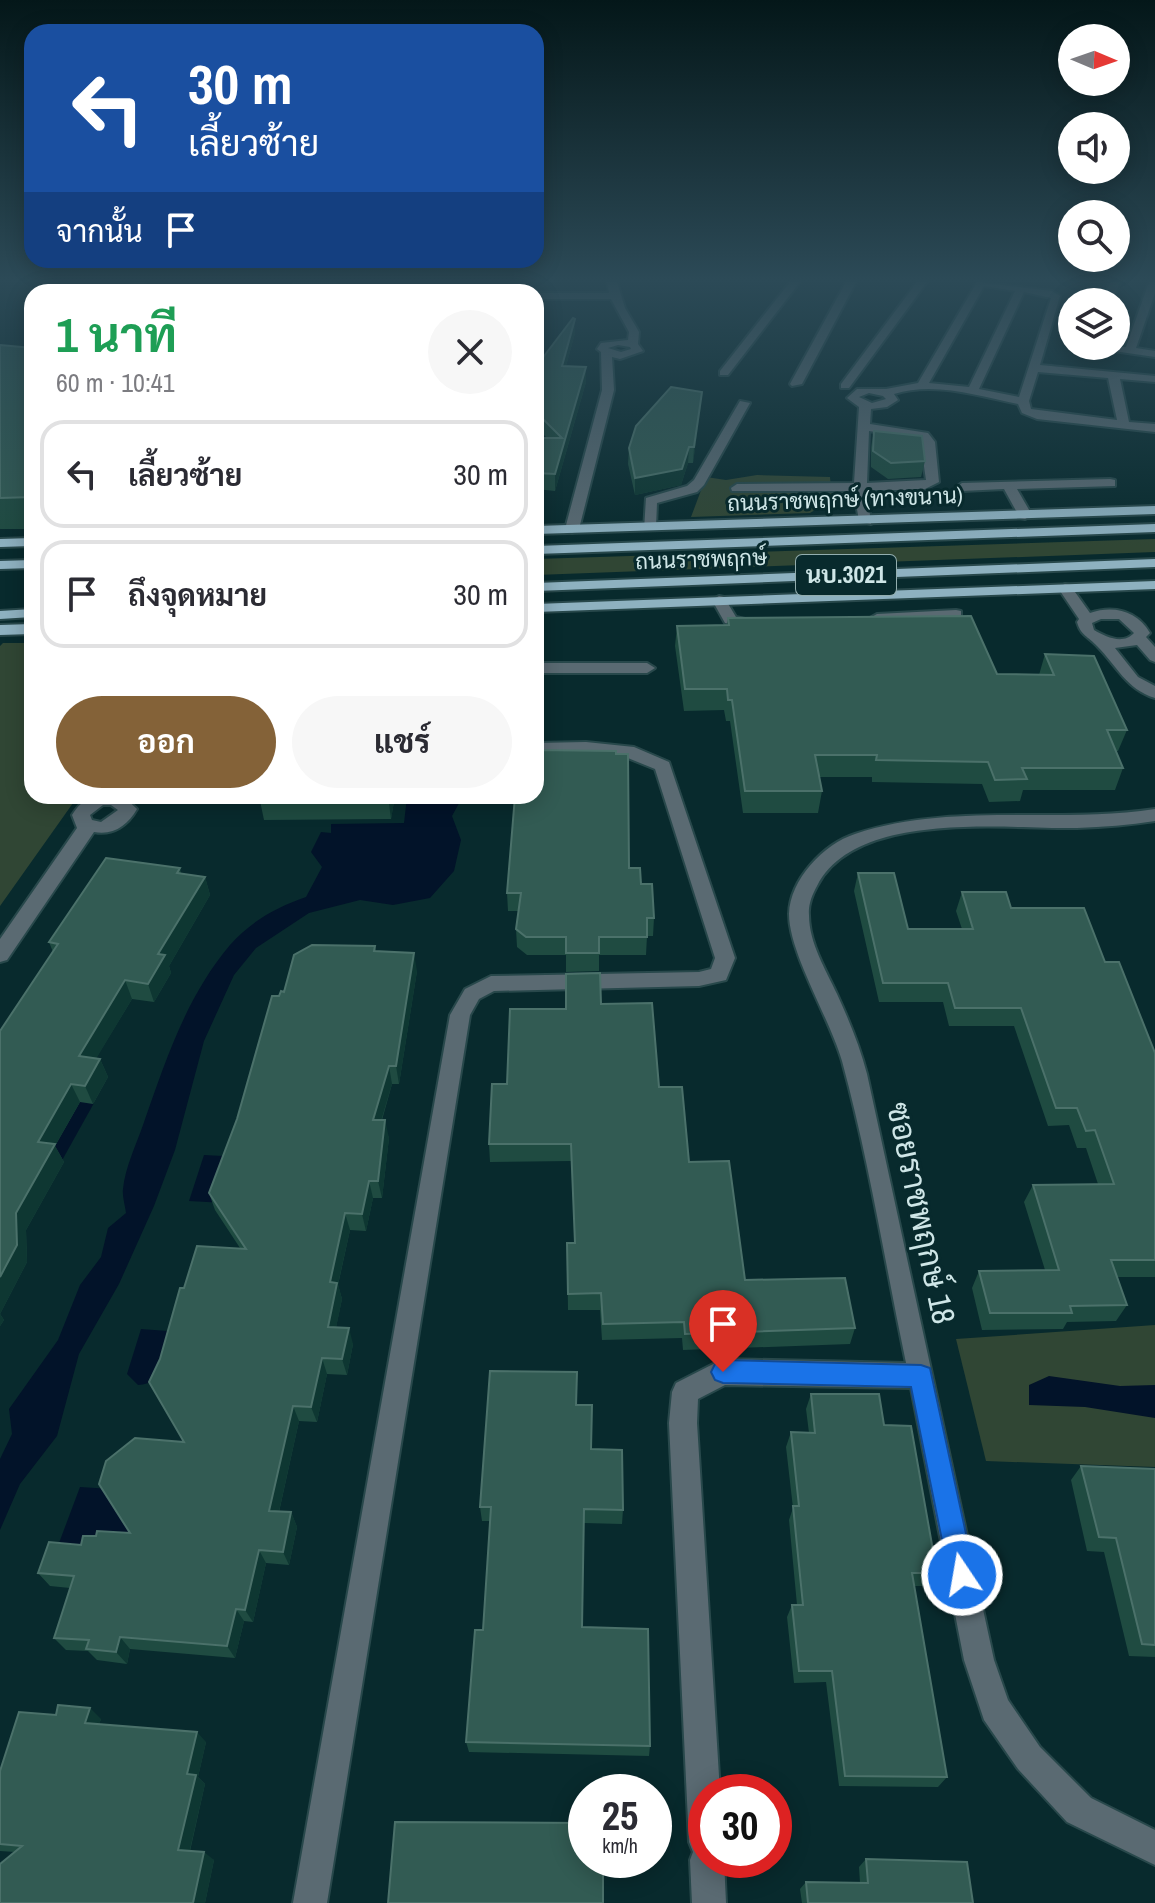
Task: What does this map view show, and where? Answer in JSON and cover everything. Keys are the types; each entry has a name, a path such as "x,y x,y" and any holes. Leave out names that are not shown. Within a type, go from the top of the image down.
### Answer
{"main road":[{"name":"ถนนราชพฤกษ์ (ทางขนาน)","path":"544,530 1155,510"},
{"name":"ถนนราชพฤกษ์","path":"544,550 1155,528"},
{"path":"0,543 24,542"},
{"path":"0,557 24,556"},
{"name":"ถนนราชพฤกษ์","path":"544,587 1155,563"},
{"path":"0,565 24,564"},
{"name":"นบ.3021","path":"544,608 1155,585"},
{"path":"0,605 24,604"},
{"path":"1,627 24,617"},
{"path":"1,627 24,628"}],"street":[{"path":"572,529 608,390 610,371"},
{"path":"608,390 621,371"},
{"path":"796,384 803,371"},
{"path":"845,386 856,371"},
{"path":"922,386 931,371"},
{"path":"972,393 982,371"},
{"path":"1035,371 1023,401 1026,411 1037,415 1155,428"},
{"path":"1067,371 1155,379"},
{"path":"1113,375 1124,425"},
{"path":"866,521 860,485 865,405 890,403 892,398 887,393 904,386 1023,401"},
{"path":"649,527 651,501 692,489 699,482 744,403"},
{"path":"737,488 923,486 933,482 929,442 924,436 862,426"},
{"path":"962,487 1110,483"},
{"path":"1008,485 1025,515"},
{"path":"1099,587 1118,615 1140,628 1139,638 1155,657"},
{"path":"1065,588 1087,619"},
{"path":"719,600 730,620 746,625 762,624"},
{"path":"866,618 956,614"},
{"path":"1118,615 1099,614 1087,619 1084,622 1087,632 1105,641 1127,643 1139,638"},
{"path":"1105,641 1132,680 1155,693"},
{"path":"544,668 647,668"},
{"path":"310,1903 460,1015 472,994 491,984 699,979 719,975 725,958 663,766 647,754 624,748 544,748"},
{"path":"0,955 73,845 89,826 111,826 123,818 128,809 126,804"},
{"name":"ซอยราชพฤกษ์ 18","path":"1155,815 1117,821 905,826 857,841 829,856 801,902 799,914 803,934 854,1066 979,1660 995,1709 1029,1758 1079,1810 1155,1848"},
{"path":"702,1774 683,1423 685,1392 723,1372 921,1376"},
{"path":"708,1878 709,1903"}],"green space":[{"path":"757,475 830,477 832,500 810,513 691,517 706,477 726,480"},
{"path":"1155,539 1155,552 544,575 544,559"},
{"path":"3,643 24,643 24,804 72,804 0,906 0,646"},
{"path":"1155,1325 1155,1467 986,1461 956,1339"}],"water":[{"path":"406,804 459,804 452,816 461,840 454,871 430,898 393,905 360,900 309,913 256,948 234,975 204,1041 175,1150 154,1206 119,1284 79,1354 57,1436 20,1484 0,1530 0,1459 12,1434 9,1409 58,1340 80,1285 101,1257 108,1228 126,1213 123,1192 128,1165 169,1054 201,986 230,945 247,929 275,910 306,897 322,867 311,852 321,832 331,833 331,824 404,823"},
{"path":"76,1100 94,1103 55,1173 36,1170"},
{"path":"204,1155 263,1158 225,1203 189,1201"},
{"path":"141,1329 181,1332 172,1358 162,1374 138,1385 127,1374"},
{"path":"1049,1376 1120,1386 1155,1385 1155,1418 1085,1407 1029,1405 1029,1385"},
{"path":"80,1487 111,1489 153,1513 141,1561 56,1551"}],"building":[{"path":"0,371 24,371 24,497 0,498"},
{"path":"544,371 585,371 555,474 544,473 544,438 562,438 544,420"},
{"path":"671,387 702,392 694,447 689,447 682,469 635,478 629,448 636,426"},
{"path":"874,431 922,436 925,461 891,463 873,451"},
{"path":"971,616 997,674 1054,675 1045,654 1094,656 1127,730 1107,730 1123,768 1022,768 1027,779 995,780 988,762 876,760 877,755 815,755 822,791 745,791 732,700 728,700 727,689 685,689 677,626 729,625 728,618"},
{"path":"544,750 616,751 616,754 628,754 629,868 640,868 641,884 652,884 654,918 647,918 647,937 599,937 599,953 566,953 566,937 526,937 516,929 521,893 507,893 514,804 544,804"},
{"path":"106,858 180,868 177,873 205,877 158,954 165,955 148,984 125,980 79,1056 100,1059 85,1086 71,1084 38,1142 55,1144 16,1213 17,1245 0,1277 0,1031 58,944 49,942"},
{"path":"858,873 894,873 908,929 973,929 962,892 1006,892 1011,908 1084,908 1105,962 1119,962 1155,1053 1155,1260 1111,1260 1127,1305 1070,1306 1072,1313 990,1313 979,1271 1059,1270 1033,1185 1114,1184 1095,1130 1086,1131 1077,1108 1056,1108 1021,1008 955,1008 948,983 883,983"},
{"path":"312,945 375,946 374,951 414,953 396,1066 389,1066 373,1120 385,1120 378,1181 369,1181 362,1214 345,1213 330,1282 337,1283 328,1327 349,1328 342,1359 322,1358 311,1407 293,1406 269,1511 291,1512 283,1552 259,1550 245,1610 236,1609 227,1646 120,1637 116,1652 86,1649 89,1640 54,1638 74,1576 38,1573 49,1542 81,1545 83,1536 96,1536 97,1531 130,1533 99,1484 106,1461 135,1438 184,1442 149,1382 160,1359 180,1288 184,1288 197,1246 246,1249 209,1193 237,1119 272,996 284,992 294,955"},
{"path":"600,973 601,1004 652,1003 659,1087 682,1087 689,1162 729,1161 745,1280 845,1278 855,1328 685,1334 684,1322 603,1324 601,1293 568,1294 567,1243 575,1243 571,1144 489,1144 492,1084 507,1084 510,1009 566,1009 566,974"},
{"path":"490,1371 577,1372 576,1405 592,1405 591,1449 622,1450 623,1510 584,1509 582,1627 648,1629 650,1746 466,1742 475,1630 483,1630 491,1507 480,1507"},
{"path":"811,1394 879,1394 884,1425 911,1426 937,1573 912,1573 947,1777 845,1776 832,1671 799,1671 792,1605 803,1605 793,1506 799,1506 791,1432 815,1433"},
{"path":"1081,1466 1155,1469 1155,1645 1142,1644 1116,1538 1099,1537"},
{"path":"58,1705 90,1708 85,1723 197,1732 187,1774 196,1775 178,1850 204,1852 193,1903 0,1903 0,1864 22,1846 0,1844 0,1771 19,1712 56,1715"},
{"path":"395,1822 568,1823 568,1878 603,1878 603,1903 388,1903"},
{"path":"866,1859 967,1862 973,1903 808,1903 806,1882 868,1883"}],"route":[{"path":"723,1372 921,1376 962,1575"}]}
